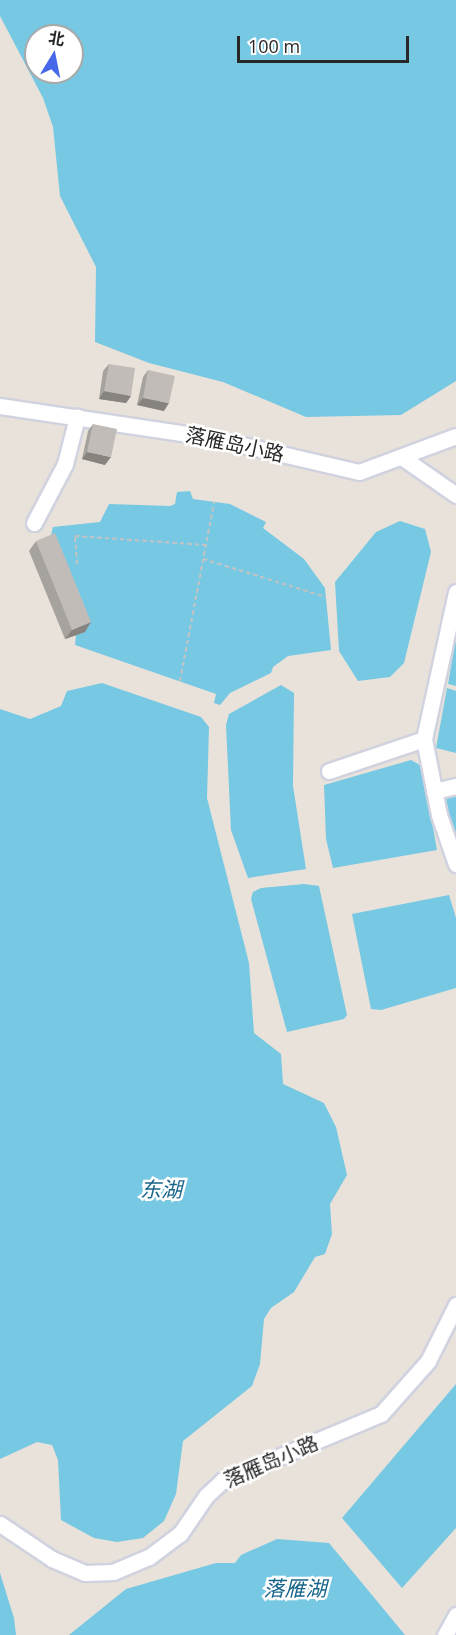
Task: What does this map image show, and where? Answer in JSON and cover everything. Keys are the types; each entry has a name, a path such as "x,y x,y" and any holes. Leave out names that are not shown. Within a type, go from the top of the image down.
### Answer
{"street":[{"name":"落雁岛小路","path":"0,406 235,442 351,471 368,471 456,436"},
{"path":"34,523 65,464 77,417"},
{"path":"403,458 456,495"},
{"path":"456,592 424,739 434,790 456,863"},
{"path":"329,771 424,739"},
{"path":"434,790 456,786"},
{"name":"落雁岛小路","path":"0,1524 71,1569 85,1573 113,1572 170,1545 206,1496 223,1480 381,1414 428,1361 456,1305"},
{"path":"445,1635 456,1615"}],"path":[{"path":"180,681 214,502"},
{"path":"77,564 75,536 206,545"},
{"path":"203,559 326,597"}],"water":[{"path":"0,0 456,0 456,381 401,415 306,417 223,382 149,363 95,342 96,267 60,196 53,127 36,84 84,84 84,24 24,24 24,62 0,16"},
{"path":"190,491 193,499 230,504 266,522 263,528 304,559 325,588 331,650 288,656 273,667 271,673 230,693 220,705 214,703 216,694 75,645 76,635 84,632 49,543 53,527 100,522 109,504 170,506 175,504 177,492"},
{"path":"400,521 425,529 431,552 404,663 390,677 358,681 339,651 335,582 376,532"},
{"path":"456,638 456,686 448,684"},
{"name":"东湖","path":"102,683 201,717 209,727 207,798 249,963 254,1033 281,1054 283,1084 324,1103 336,1127 347,1175 330,1204 332,1234 325,1254 315,1257 294,1292 271,1308 264,1319 260,1364 252,1386 183,1441 176,1494 164,1521 143,1538 117,1542 94,1538 61,1520 58,1460 52,1445 37,1442 0,1459 0,709 30,719 61,706 67,691"},
{"path":"281,685 294,693 293,786 306,869 248,878 231,830 226,725 229,714"},
{"path":"447,688 456,691 456,753 436,748"},
{"path":"411,760 422,766 437,850 333,868 326,839 324,785"},
{"path":"456,795 456,850 443,800"},
{"path":"304,884 319,886 347,1015 344,1019 287,1032 251,899 253,892 261,888"},
{"path":"449,895 456,918 456,988 381,1010 371,1009 352,914"},
{"path":"456,1384 456,1528 402,1588 342,1518"},
{"name":"落雁湖","path":"277,1539 329,1543 405,1635 69,1635 126,1589 216,1563 235,1563 241,1555"},
{"path":"0,1573 14,1618 16,1635 0,1635"}],"building":[{"path":"109,364 135,368 131,396 104,391"},
{"path":"148,370 175,376 169,403 143,398"},
{"path":"93,424 117,429 111,457 87,452"},
{"path":"55,533 91,622 72,630 36,541"}]}
